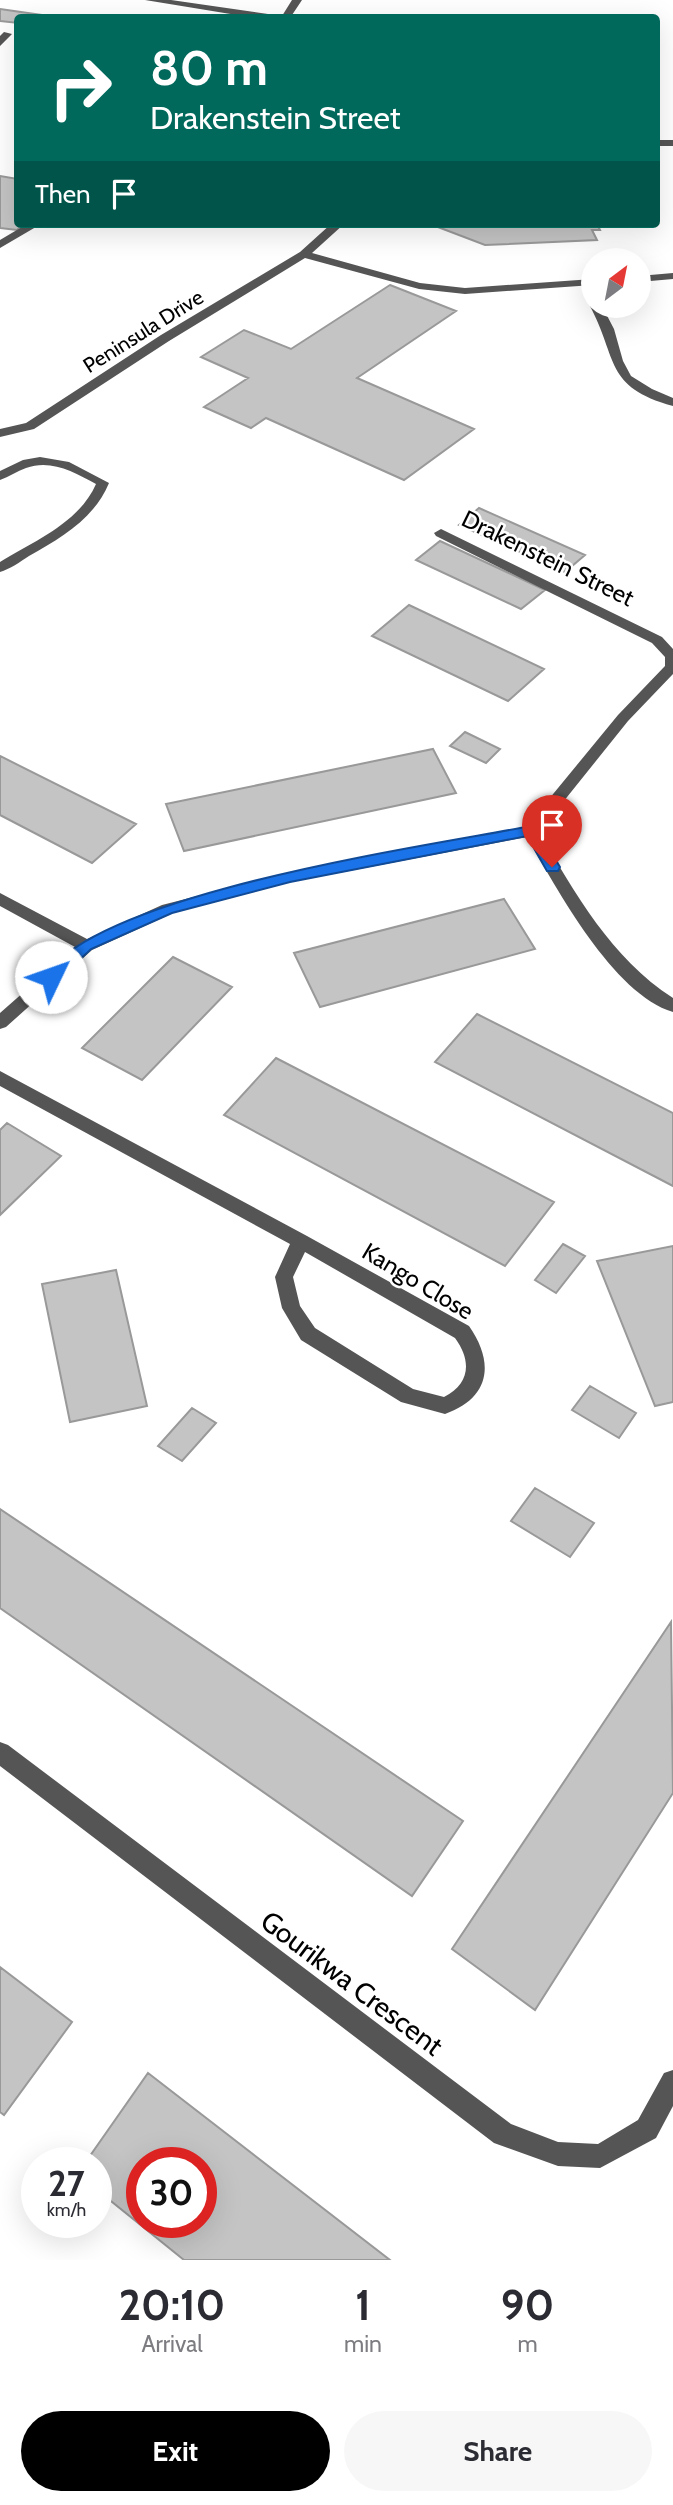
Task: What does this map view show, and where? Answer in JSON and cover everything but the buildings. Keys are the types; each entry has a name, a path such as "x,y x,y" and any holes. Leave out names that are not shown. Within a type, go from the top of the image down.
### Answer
{"street":[{"path":"150,0 253,14"},
{"path":"285,14 297,0"},
{"path":"0,44 7,34"},
{"path":"0,245 28,228"},
{"name":"Peninsula Drive","path":"0,433 30,426 165,338 304,254 333,228"},
{"path":"304,254 419,286 453,289 581,282"},
{"path":"651,278 673,276"},
{"path":"602,318 617,361 626,378 648,392 673,402"},
{"path":"0,476 34,460 57,462 77,468 103,483 100,495 86,513 0,568"},
{"name":"Drakenstein Street","path":"441,533 657,640 672,656 672,667 623,718 531,831"},
{"path":"0,1023 86,946 168,909 254,887 531,831 563,886 612,957 673,1006"},
{"path":"0,899 86,946"},
{"name":"Kango Close","path":"0,1078 301,1241 462,1332 474,1348 477,1371 465,1394 444,1406 408,1396 308,1334 291,1308 284,1277 301,1241"},
{"name":"Gourikwa Crescent","path":"0,1753 503,2134 558,2154 600,2156 647,2129 673,2082"}],"route":[{"path":"51,977 86,946 168,909 290,877 531,831 552,867"}]}
